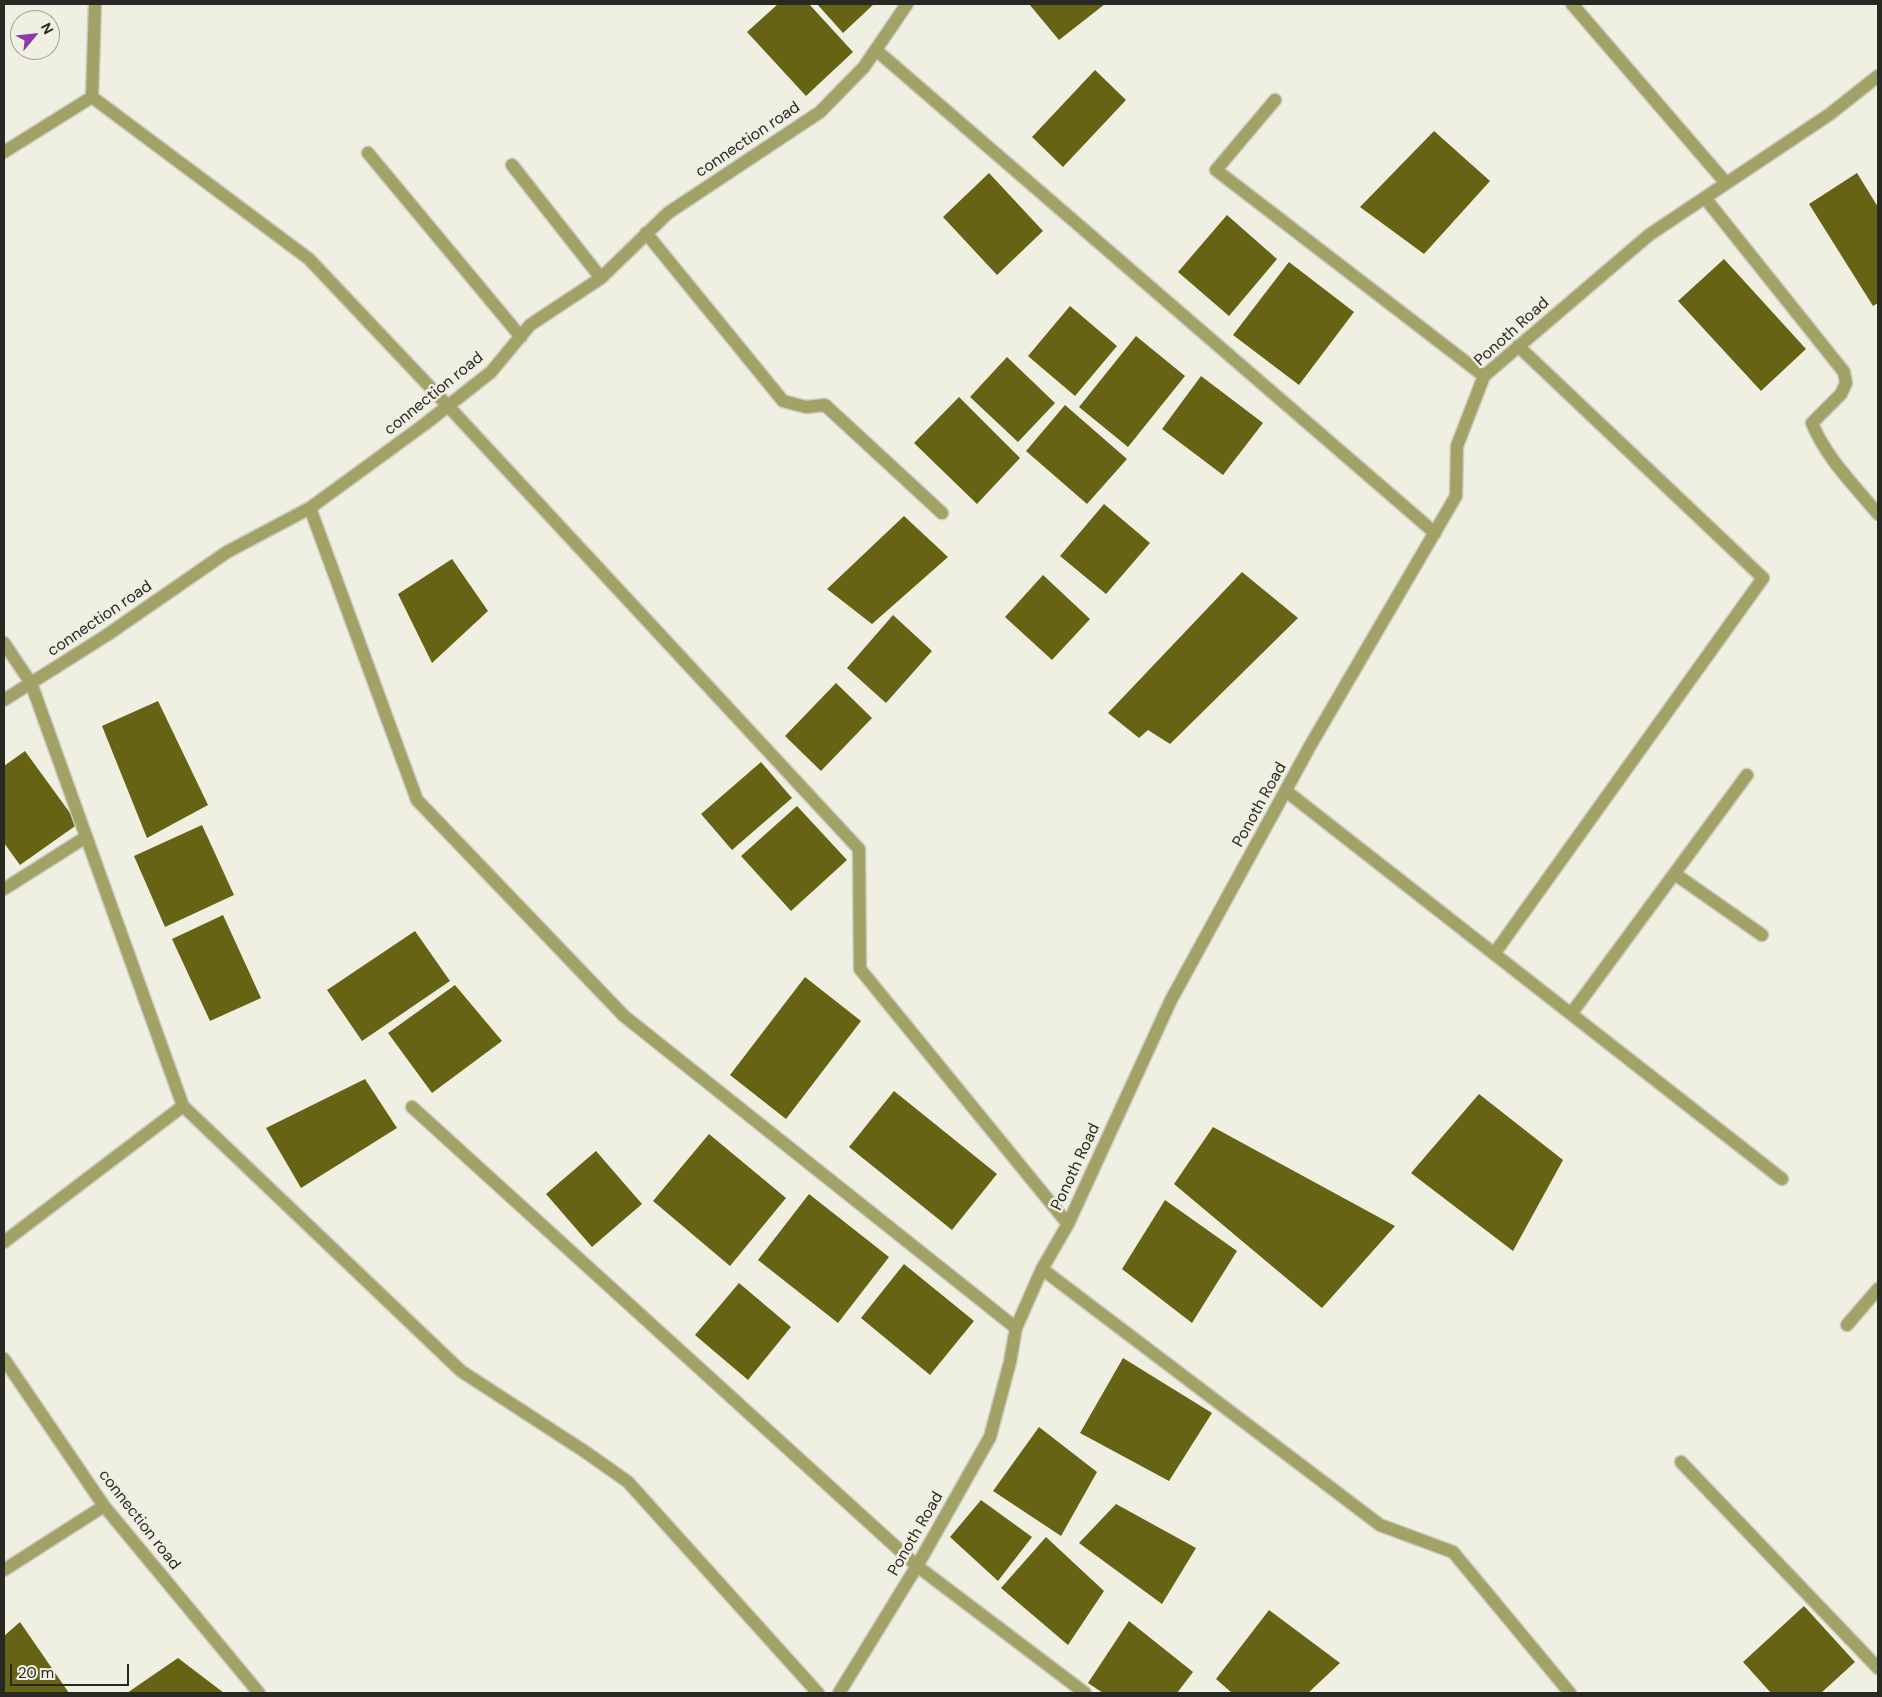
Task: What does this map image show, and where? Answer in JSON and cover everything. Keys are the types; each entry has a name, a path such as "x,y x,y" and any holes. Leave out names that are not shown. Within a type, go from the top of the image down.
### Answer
{"street":[{"path":"92,97 95,4"},
{"name":"connection road","path":"4,700 107,635 227,552 310,508 425,424 491,372 530,325 601,278 668,212 820,112 864,67 907,4"},
{"path":"1572,4 1726,183"},
{"path":"876,50 1435,533"},
{"name":"Ponoth Road","path":"839,1693 917,1566 990,1437 1010,1362 1016,1328 1042,1269 1068,1224 1170,1000 1286,791 1456,496 1457,446 1484,376 1649,235 1830,114 1878,76"},
{"path":"4,152 92,97"},
{"path":"92,97 309,258 859,848 860,968 1068,1224"},
{"path":"1275,100 1216,170 1484,376"},
{"path":"368,153 521,337"},
{"path":"512,166 601,278"},
{"path":"1705,198 1844,372 1846,383 1841,394 1812,423 1818,438 1832,459 1878,514"},
{"path":"646,233 783,401 806,407 826,405 942,513"},
{"path":"1494,954 1763,578 1518,346"},
{"path":"310,508 417,800 624,1016 1016,1328"},
{"path":"4,643 31,683 183,1106 461,1371 628,1482 818,1693"},
{"path":"1571,1014 1747,776"},
{"path":"1286,791 1782,1179"},
{"path":"4,889 86,837"},
{"path":"1675,874 1762,935"},
{"path":"4,1242 183,1106"},
{"path":"412,1107 917,1566 1084,1693"},
{"path":"1042,1269 1380,1525 1453,1552 1570,1693"},
{"path":"1847,1325 1878,1289"},
{"name":"connection road","path":"4,1359 104,1506 259,1693"},
{"path":"1681,1462 1878,1668"},
{"path":"4,1570 104,1506"}],"building":[{"path":"778,4 809,4 853,52 806,96 747,32"},
{"path":"817,4 874,4 843,33"},
{"path":"1029,4 1105,4 1059,40"},
{"path":"1095,70 1126,100 1063,167 1032,137"},
{"path":"1434,131 1490,181 1424,254 1360,207"},
{"path":"989,173 1043,231 997,275 943,217"},
{"path":"1857,173 1878,207 1878,303 1873,306 1809,204"},
{"path":"1227,215 1277,259 1229,316 1178,272"},
{"path":"1724,259 1806,349 1761,391 1678,301"},
{"path":"1289,262 1354,312 1299,385 1233,335"},
{"path":"1070,306 1117,346 1075,396 1028,356"},
{"path":"1136,336 1185,376 1128,447 1079,407"},
{"path":"1007,357 1055,403 1018,442 970,397"},
{"path":"1201,376 1263,423 1223,475 1162,429"},
{"path":"959,397 1020,458 977,504 914,443"},
{"path":"1065,405 1127,459 1087,504 1026,451"},
{"path":"1104,504 1150,543 1106,594 1060,556"},
{"path":"904,516 948,557 872,624 827,589"},
{"path":"452,559 488,611 432,663 398,594"},
{"path":"1242,572 1298,618 1170,744 1148,730 1139,738 1108,713"},
{"path":"1043,575 1090,619 1052,660 1005,617"},
{"path":"893,615 932,651 886,703 847,668"},
{"path":"836,683 872,718 821,771 785,736"},
{"path":"158,701 208,805 147,838 102,726"},
{"path":"25,751 78,824 20,865 4,843 4,766"},
{"path":"761,762 792,798 732,850 701,814"},
{"path":"797,806 847,860 791,911 741,856"},
{"path":"202,825 234,895 165,927 134,856"},
{"path":"223,915 261,998 210,1021 172,939"},
{"path":"415,931 450,981 362,1041 327,990"},
{"path":"805,977 861,1021 786,1119 730,1075"},
{"path":"455,985 502,1041 432,1093 388,1033"},
{"path":"365,1079 397,1128 301,1188 266,1128"},
{"path":"894,1091 997,1174 952,1230 849,1147"},
{"path":"1479,1094 1563,1160 1513,1251 1411,1173"},
{"path":"1213,1127 1395,1226 1322,1308 1174,1184"},
{"path":"709,1134 786,1198 730,1266 653,1201"},
{"path":"596,1151 642,1204 592,1247 546,1194"},
{"path":"809,1194 889,1257 838,1323 758,1260"},
{"path":"1165,1200 1237,1251 1192,1323 1122,1269"},
{"path":"904,1264 974,1321 930,1375 861,1318"},
{"path":"739,1283 791,1327 748,1380 695,1335"},
{"path":"1123,1358 1212,1413 1169,1481 1080,1433"},
{"path":"1039,1427 1097,1472 1061,1536 993,1491"},
{"path":"981,1500 1032,1537 998,1581 950,1537"},
{"path":"1116,1504 1196,1548 1162,1604 1079,1543"},
{"path":"1046,1537 1104,1591 1068,1645 1001,1588"},
{"path":"1804,1606 1855,1662 1821,1693 1771,1693 1743,1662"},
{"path":"1269,1610 1340,1663 1308,1693 1232,1693 1216,1679"},
{"path":"1129,1621 1193,1672 1177,1693 1103,1693 1088,1683"},
{"path":"20,1622 69,1693 4,1693 4,1636"},
{"path":"178,1658 224,1693 127,1693"}]}
